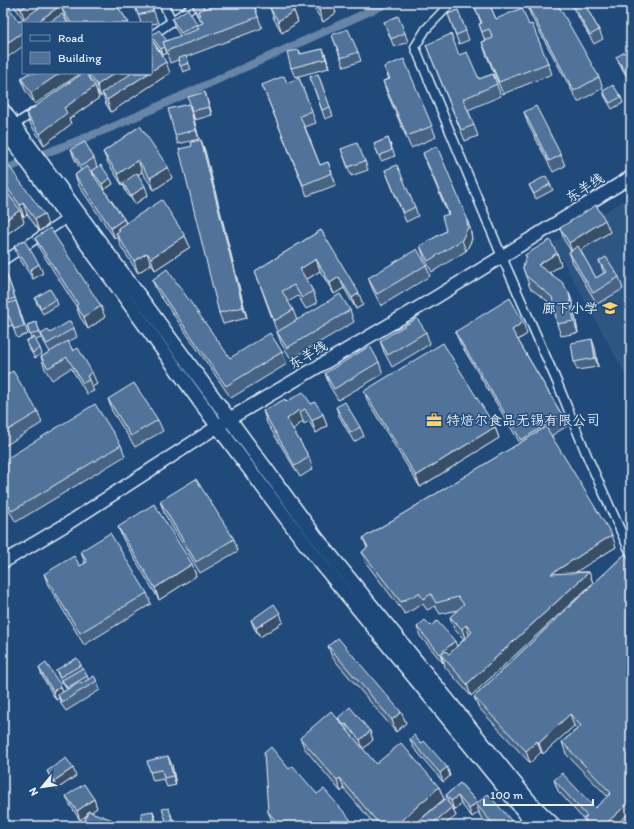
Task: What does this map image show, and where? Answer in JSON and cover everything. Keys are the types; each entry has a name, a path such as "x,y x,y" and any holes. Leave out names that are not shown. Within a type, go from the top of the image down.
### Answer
{"main road":[{"path":"3,110 8,126 40,170 229,419 316,537 532,804 555,826"},
{"path":"40,170 69,217 218,427 306,545 537,826"},
{"name":"东羊线","path":"3,562 229,419 433,299 631,177"}],"street":[{"path":"163,3 172,21"},
{"path":"152,35 198,3"},
{"path":"451,3 426,29 415,47 502,257 557,382 630,556"},
{"path":"8,126 45,105"},
{"path":"3,260 69,217"}],"shaded area":[{"name":"廊下小学","path":"631,196 631,374 627,377 553,243"}],"building":[{"path":"3,3 6,3 19,22 46,3 64,3 37,22 22,22 22,33 3,46 3,35 6,34 3,30"},
{"path":"16,3 30,3 21,9"},
{"path":"71,3 115,3 128,22 70,22 62,9"},
{"path":"134,3 151,3 153,11 138,15"},
{"path":"201,3 205,9 198,11 200,15 198,16 192,4"},
{"path":"220,3 235,3 235,5 239,3 253,3 258,17 166,51 163,42 199,29 197,25 203,23 198,11"},
{"path":"275,3 289,3 294,11 278,21 270,8 276,4"},
{"path":"314,3 330,3 319,11"},
{"path":"473,3 489,3 496,19 522,8 529,25 532,24 548,63 499,82 482,42 493,38 489,29 482,32 479,24 482,23"},
{"path":"530,3 557,3 599,77 574,91 527,5"},
{"path":"572,3 584,3 599,30 590,35"},
{"path":"188,9 197,24 181,33 172,19"},
{"path":"458,10 466,31 456,35 448,14"},
{"path":"62,14 67,22 52,22"},
{"path":"398,16 405,33 391,39 384,22"},
{"path":"348,29 358,52 341,58 332,35"},
{"path":"159,30 167,41 163,42 165,47 161,49 152,35"},
{"path":"451,34 459,55 467,52 479,79 493,74 497,84 463,99 474,125 461,130 426,45"},
{"path":"152,41 166,62 152,70"},
{"path":"323,49 326,59 291,68 287,52 299,50 300,54"},
{"path":"625,52 631,62 631,81 616,57"},
{"path":"186,56 189,63 180,66 178,58"},
{"path":"404,59 432,126 407,136 383,81 390,79 384,67"},
{"path":"27,74 59,74 31,93 21,78"},
{"path":"82,74 87,74 95,86 64,108 67,113 40,134 26,113"},
{"path":"89,74 114,74 97,85"},
{"path":"130,74 147,74 107,100 102,93"},
{"path":"318,74 330,107 322,110 310,77"},
{"path":"284,76 287,83 299,78 312,111 300,116 320,165 328,162 332,173 303,185 262,85"},
{"path":"613,85 621,97 610,103 603,91"},
{"path":"205,92 209,107 192,111 188,97"},
{"path":"189,104 196,130 175,135 168,109"},
{"path":"536,106 561,155 549,161 524,112"},
{"path":"140,126 168,167 150,178 138,160 118,174 103,152"},
{"path":"388,138 392,150 379,156 374,144"},
{"path":"201,140 243,307 219,313 179,149 192,146 191,142"},
{"path":"85,142 94,158 81,166 71,149"},
{"path":"357,143 365,161 348,167 341,149"},
{"path":"437,146 466,216 468,227 462,240 428,261 420,246 446,231 442,216 449,214 423,153"},
{"path":"8,165 44,214 35,219 23,203 20,205 3,182 3,167"},
{"path":"101,165 110,178 102,184 92,171"},
{"path":"397,165 415,207 403,213 385,170"},
{"path":"87,166 124,219 111,228 75,175"},
{"path":"137,173 145,186 131,196 123,183"},
{"path":"546,176 550,184 534,194 529,185"},
{"path":"3,187 20,210 3,222"},
{"path":"162,200 185,236 151,258 147,253 134,261 116,233 120,231 118,228"},
{"path":"631,203 631,212 627,205"},
{"path":"596,205 605,220 569,243 560,228"},
{"path":"50,228 101,306 84,317 76,306 78,304 35,238"},
{"path":"321,230 359,293 352,298 339,277 330,283 316,259 300,269 313,291 302,298 294,285 282,291 293,310 274,321 255,271"},
{"path":"24,240 39,264 30,270 14,246"},
{"path":"550,240 557,253 538,265 562,282 569,293 574,321 557,324 552,297 526,276 523,268 525,259 527,258 525,255"},
{"path":"578,246 596,278 606,272 599,261 606,257 619,277 593,293 569,252"},
{"path":"417,249 426,265 377,294 368,278"},
{"path":"3,264 15,298 3,302"},
{"path":"167,269 230,358 270,333 282,352 226,386 152,280"},
{"path":"50,289 56,299 41,308 35,298"},
{"path":"340,294 350,310 287,348 277,332"},
{"path":"510,298 523,322 512,330 562,415 521,440 455,332"},
{"path":"16,301 24,326 14,329 9,316 4,318 3,316 3,305"},
{"path":"417,318 426,332 388,355 380,341"},
{"path":"70,321 74,328 47,344 41,334 48,330 50,333"},
{"path":"36,322 40,332 30,335 27,325"},
{"path":"34,337 40,348 33,353 26,341"},
{"path":"592,339 595,358 574,362 571,343"},
{"path":"68,341 73,351 78,348 92,372 87,376 89,380 83,383 67,357 48,368 41,357"},
{"name":"特焙尔食品无锡有限公司","path":"443,343 495,427 416,476 364,391"},
{"path":"370,346 379,362 334,389 325,373"},
{"path":"13,371 38,412 3,433 3,376"},
{"path":"134,383 158,420 131,436 108,399"},
{"path":"303,392 311,404 315,402 323,414 312,421 305,409 300,412 299,410 287,419 309,457 295,466 263,411 285,399 286,402"},
{"path":"345,402 360,427 351,433 336,407"},
{"path":"95,404 121,445 12,511 3,496 3,461"},
{"path":"546,427 612,535 551,574 589,572 467,684 441,655 446,651 449,654 472,632 466,625 462,629 450,617 464,604 458,597 436,603 431,594 423,599 419,593 401,602 362,552 368,547 363,538"},
{"path":"196,479 234,539 196,562 160,501"},
{"path":"154,504 192,564 155,588 118,527"},
{"path":"110,533 147,593 80,633 44,574 74,556 80,566 87,562 81,551"},
{"path":"625,554 631,561 631,801 603,826 591,826 584,818 587,816 554,780 562,773 595,808 611,793 562,742 581,726 570,714 539,743 537,741 526,751 474,697"},
{"path":"274,604 280,613 256,628 251,620"},
{"path":"425,620 431,626 437,621 455,641 440,654 417,627"},
{"path":"338,638 401,712 392,720 328,646"},
{"path":"77,658 81,665 60,677 56,670"},
{"path":"46,663 61,686 53,691 39,668"},
{"path":"83,668 87,676 67,688 62,680"},
{"path":"94,676 97,681 62,702 58,695 79,682 81,684"},
{"path":"350,707 370,731 360,740 346,724 344,725 338,718"},
{"path":"331,711 376,764 401,743 439,787 395,826 381,826 340,778 337,780 300,738"},
{"path":"414,735 421,744 424,741 447,767 440,773 410,739"},
{"path":"271,747 289,769 293,766 317,794 324,789 356,826 281,826 268,812 264,753"},
{"path":"168,756 173,776 164,778 162,770 150,772 147,761"},
{"path":"66,758 73,768 54,781 47,771"},
{"path":"460,783 477,802 469,809 458,796 451,801 446,795"},
{"path":"84,784 94,799 77,811 66,796"},
{"path":"488,794 516,826 495,826 476,804"},
{"path":"445,799 452,807 430,826 413,826"},
{"path":"169,808 172,820 166,821 162,809"},
{"path":"88,811 113,820 110,826 100,826 85,820"},
{"path":"153,811 155,825 143,826 141,813"},
{"path":"631,811 631,826 615,826"}],"waterway":[{"path":"3,170 115,126 388,3"}],"place":[{"name":"廊下小学","path":"610,308"},
{"name":"特焙尔食品无锡有限公司","path":"434,420"}]}
